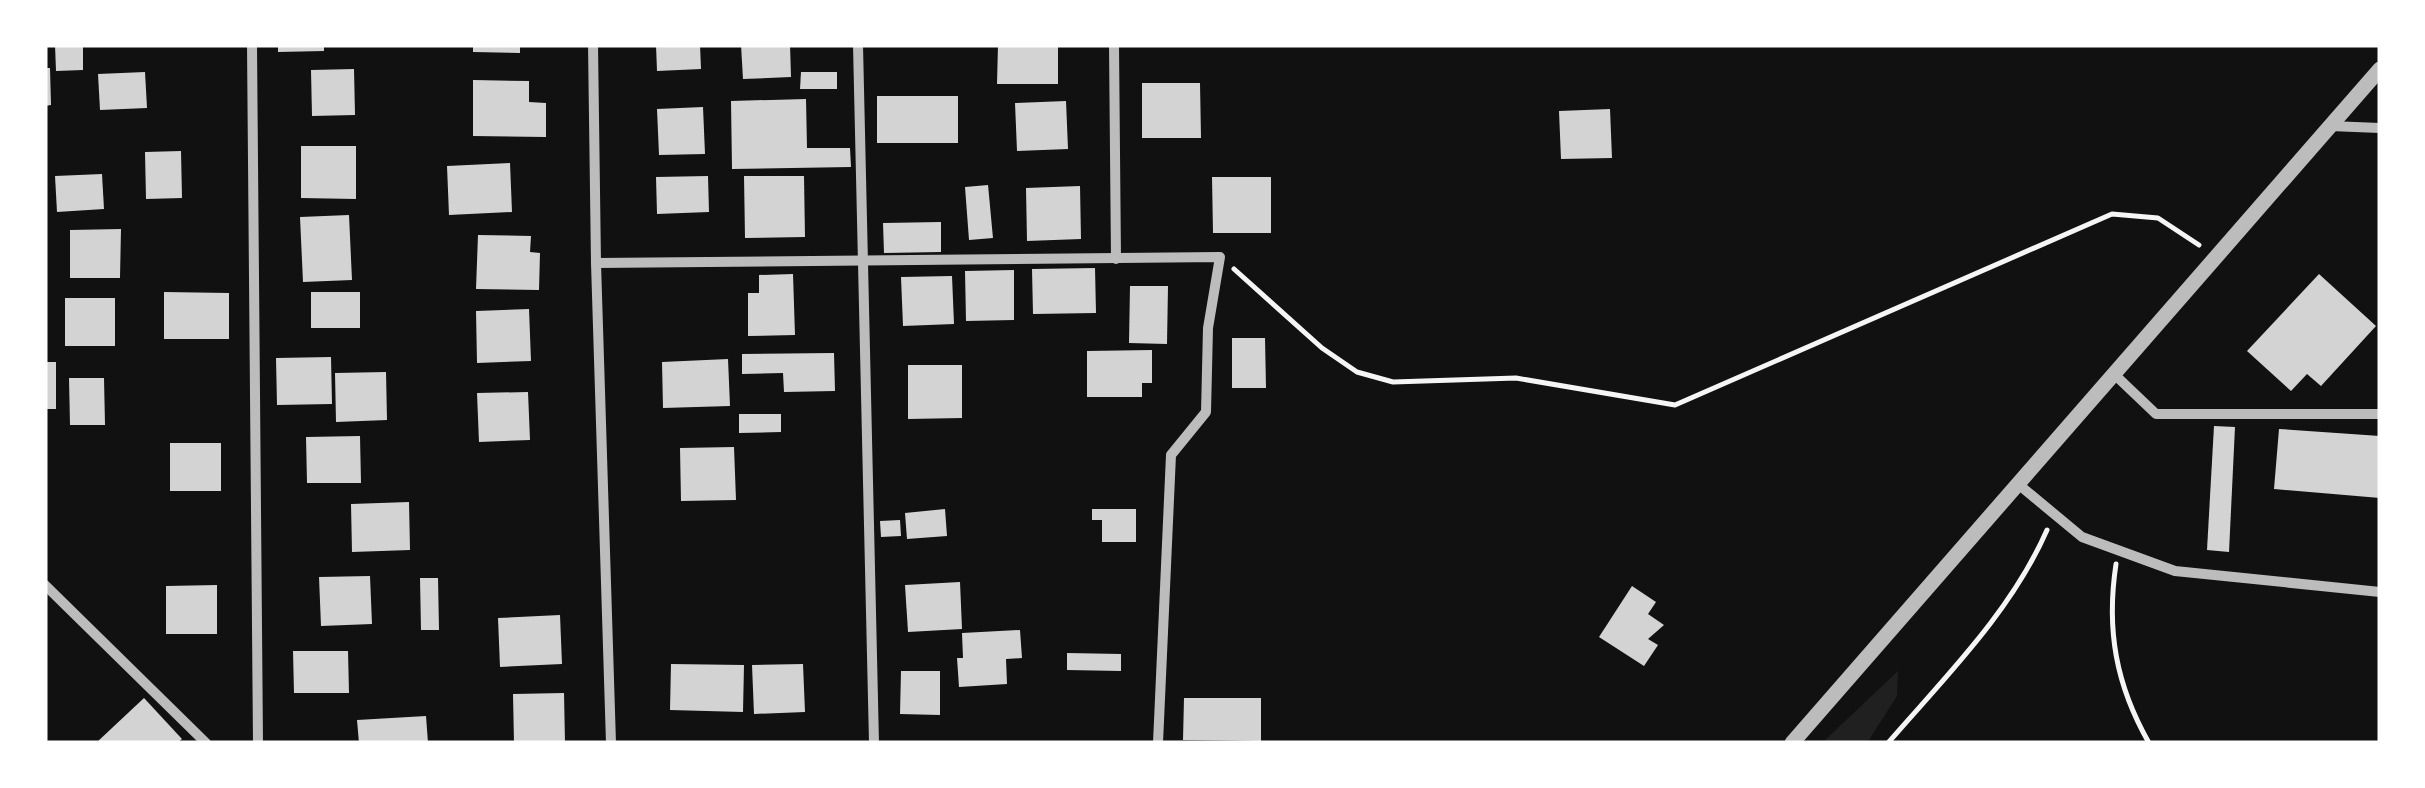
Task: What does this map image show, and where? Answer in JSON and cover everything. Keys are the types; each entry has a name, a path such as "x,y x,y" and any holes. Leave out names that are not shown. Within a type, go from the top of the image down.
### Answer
{"street":[{"path":"252,45 258,743"},
{"path":"593,45 611,743"},
{"path":"858,45 874,743"},
{"path":"1114,45 1116,258"},
{"path":"1792,743 2380,69"},
{"path":"2330,126 2380,128"},
{"path":"596,263 1220,257 1208,328 1206,412 1171,455 1158,743"},
{"path":"2114,374 2156,414 2380,414"},
{"path":"2018,484 2082,537 2175,571 2380,592"},
{"path":"45,585 206,743"}],"path":[{"path":"1220,257 1322,348 1358,372 1392,382 1516,378 1675,405 2112,214 2158,218 2217,256"},
{"path":"1888,743 1974,648 2038,552 2054,514"},
{"path":"2118,550 2112,588 2112,643 2132,713 2149,743"}],"shaded area":[{"path":"1898,671 1897,696 1867,743 1822,743"}],"building":[{"path":"55,45 83,45 83,70 56,71"},
{"path":"278,45 324,45 324,51 278,52"},
{"path":"473,45 520,45 520,53 473,52"},
{"path":"656,45 700,45 701,69 657,71"},
{"path":"741,45 790,45 791,77 743,79"},
{"path":"998,45 1058,45 1058,84 997,84"},
{"path":"45,68 50,68 51,105 45,106"},
{"path":"354,69 355,115 312,116 311,70"},
{"path":"145,72 147,108 100,110 98,74"},
{"path":"801,72 837,72 837,89 800,89"},
{"path":"473,80 529,81 529,102 546,103 546,137 473,136"},
{"path":"1142,83 1200,83 1201,138 1142,138"},
{"path":"877,96 958,96 958,143 877,143"},
{"path":"806,99 807,148 850,148 851,167 732,169 731,101"},
{"path":"1066,101 1068,149 1017,151 1015,103"},
{"path":"703,107 705,154 659,155 657,109"},
{"path":"1610,109 1612,158 1561,159 1559,111"},
{"path":"301,146 356,146 356,199 301,198"},
{"path":"181,151 182,198 146,199 145,152"},
{"path":"510,163 512,212 449,215 447,166"},
{"path":"102,174 104,209 57,212 55,176"},
{"path":"708,176 709,212 657,214 656,177"},
{"path":"744,176 804,176 805,237 745,238"},
{"path":"1212,177 1271,177 1271,233 1213,233"},
{"path":"988,185 993,238 969,240 965,187"},
{"path":"1080,186 1081,239 1027,241 1026,188"},
{"path":"349,215 352,280 303,282 300,217"},
{"path":"941,222 941,252 884,253 883,223"},
{"path":"121,229 120,278 70,278 70,230"},
{"path":"478,235 531,236 530,252 540,253 539,290 476,289"},
{"path":"1095,268 1096,313 1033,314 1032,269"},
{"path":"1014,270 1014,320 966,321 965,271"},
{"path":"793,274 795,335 748,336 748,293 759,293 759,275"},
{"path":"2319,274 2376,326 2321,386 2307,374 2291,391 2247,351"},
{"path":"952,276 954,324 903,326 901,277"},
{"path":"1130,286 1168,286 1167,344 1129,343"},
{"path":"164,292 229,293 229,339 164,339"},
{"path":"311,292 360,292 360,328 311,328"},
{"path":"65,298 115,298 115,346 65,346"},
{"path":"529,309 531,361 477,363 476,311"},
{"path":"1232,338 1265,338 1266,388 1232,388"},
{"path":"1152,350 1152,383 1142,383 1142,397 1087,397 1087,351"},
{"path":"834,353 835,391 784,392 783,373 742,374 742,354"},
{"path":"331,357 332,404 277,405 276,358"},
{"path":"728,359 730,406 663,408 662,362"},
{"path":"45,362 56,362 56,409 45,409"},
{"path":"908,365 962,365 962,418 908,419"},
{"path":"386,372 387,420 336,422 335,373"},
{"path":"69,378 104,378 105,425 70,425"},
{"path":"528,392 530,440 479,442 477,393"},
{"path":"739,414 781,414 781,432 739,433"},
{"path":"2214,426 2235,427 2229,552 2207,550"},
{"path":"2279,429 2380,436 2380,498 2274,489"},
{"path":"360,436 361,483 307,483 306,437"},
{"path":"170,443 221,443 221,491 170,491"},
{"path":"734,447 736,500 681,501 680,448"},
{"path":"409,502 410,550 352,552 351,504"},
{"path":"945,509 947,536 907,539 905,513"},
{"path":"1092,509 1136,509 1136,542 1102,542 1102,520 1092,520"},
{"path":"900,520 901,536 881,537 880,521"},
{"path":"370,576 372,624 321,626 319,577"},
{"path":"420,578 438,578 439,630 421,630"},
{"path":"960,582 962,629 908,632 905,585"},
{"path":"217,585 217,634 166,634 166,586"},
{"path":"1632,586 1656,602 1648,614 1664,625 1648,639 1658,645 1644,666 1599,637"},
{"path":"560,615 562,664 500,667 498,618"},
{"path":"1020,630 1022,658 1006,659 1007,684 959,687 957,658 963,658 962,633"},
{"path":"293,651 348,651 349,693 294,693"},
{"path":"1067,653 1121,654 1121,671 1067,670"},
{"path":"671,664 744,665 743,712 670,710"},
{"path":"803,664 805,712 754,714 752,665"},
{"path":"901,671 940,671 940,715 900,714"},
{"path":"564,693 565,743 514,743 513,694"},
{"path":"144,698 182,739 177,743 96,743"},
{"path":"1184,698 1261,698 1261,741 1183,740"},
{"path":"426,716 428,743 359,743 357,720"}]}
